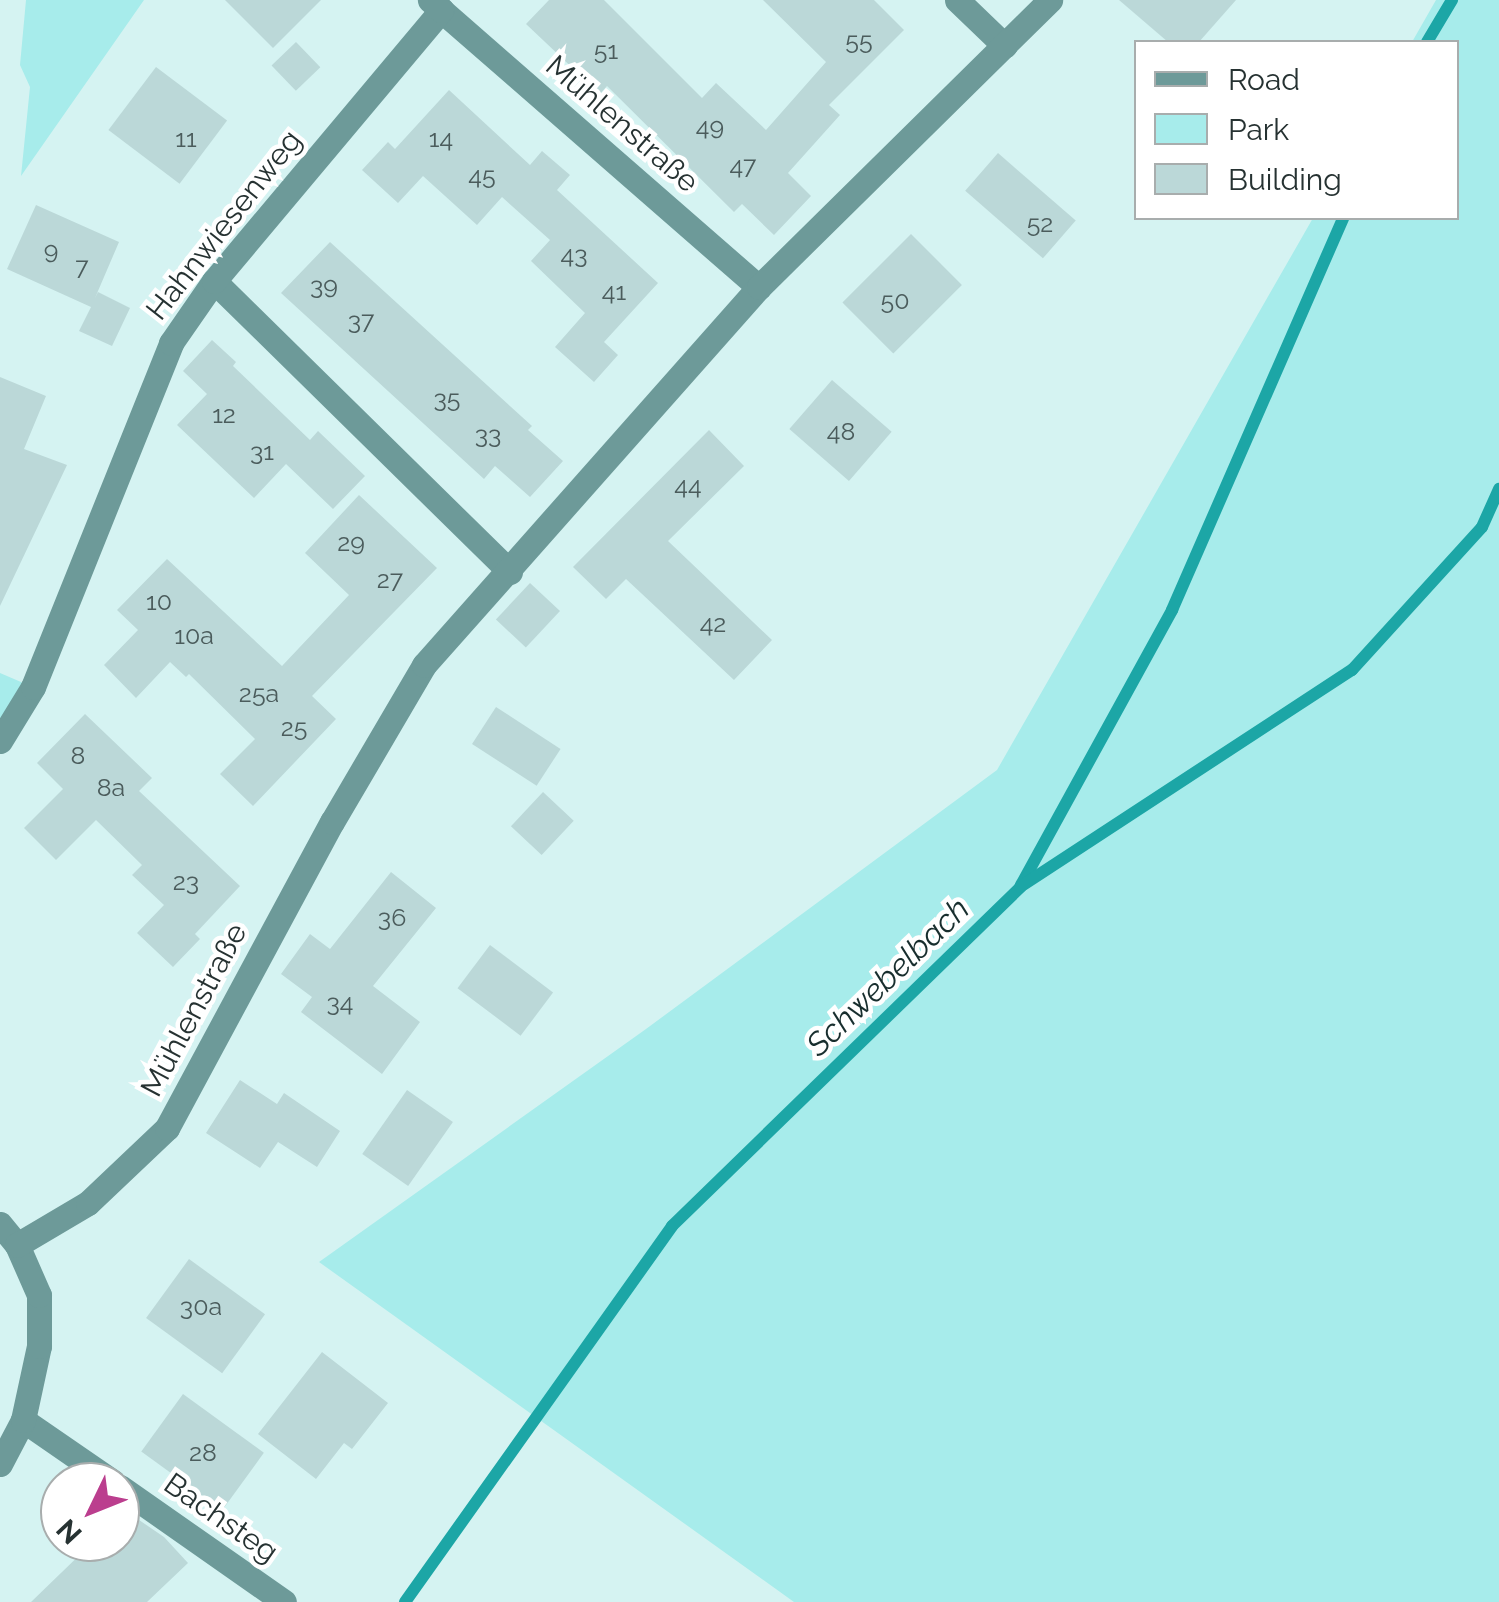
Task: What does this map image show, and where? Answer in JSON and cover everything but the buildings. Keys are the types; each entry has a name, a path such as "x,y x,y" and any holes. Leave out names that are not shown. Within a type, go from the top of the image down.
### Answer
{"street":[{"path":"957,0 1005,46"},
{"name":"Mühlenstraße","path":"17,1245 88,1202 168,1128 332,822 424,665 759,287 1050,0"},
{"name":"Mühlenstraße","path":"436,5 759,287"},
{"name":"Hahnwiesenweg","path":"0,740 33,688 171,344 214,282 436,5"},
{"path":"214,282 510,572"},
{"path":"0,1224 17,1245 40,1295 39,1346 24,1420 0,1464"},
{"path":"24,1420 84,1462"},
{"name":"Bachsteg","path":"140,1501 284,1602"}],"green space":[{"path":"26,0 144,0 21,176 30,87 20,65"},
{"path":"1436,0 1499,0 1499,1602 794,1602 319,1262 646,1029 997,770 1312,220 1459,220 1459,40 1413,40"},
{"path":"0,673 28,685 0,731"}],"waterway":[{"path":"1428,40 1452,0"},
{"path":"1021,885 1172,610 1342,220"},
{"name":"Schwebelbach","path":"405,1602 672,1226 1020,887 1352,670 1482,527 1499,489"}]}
